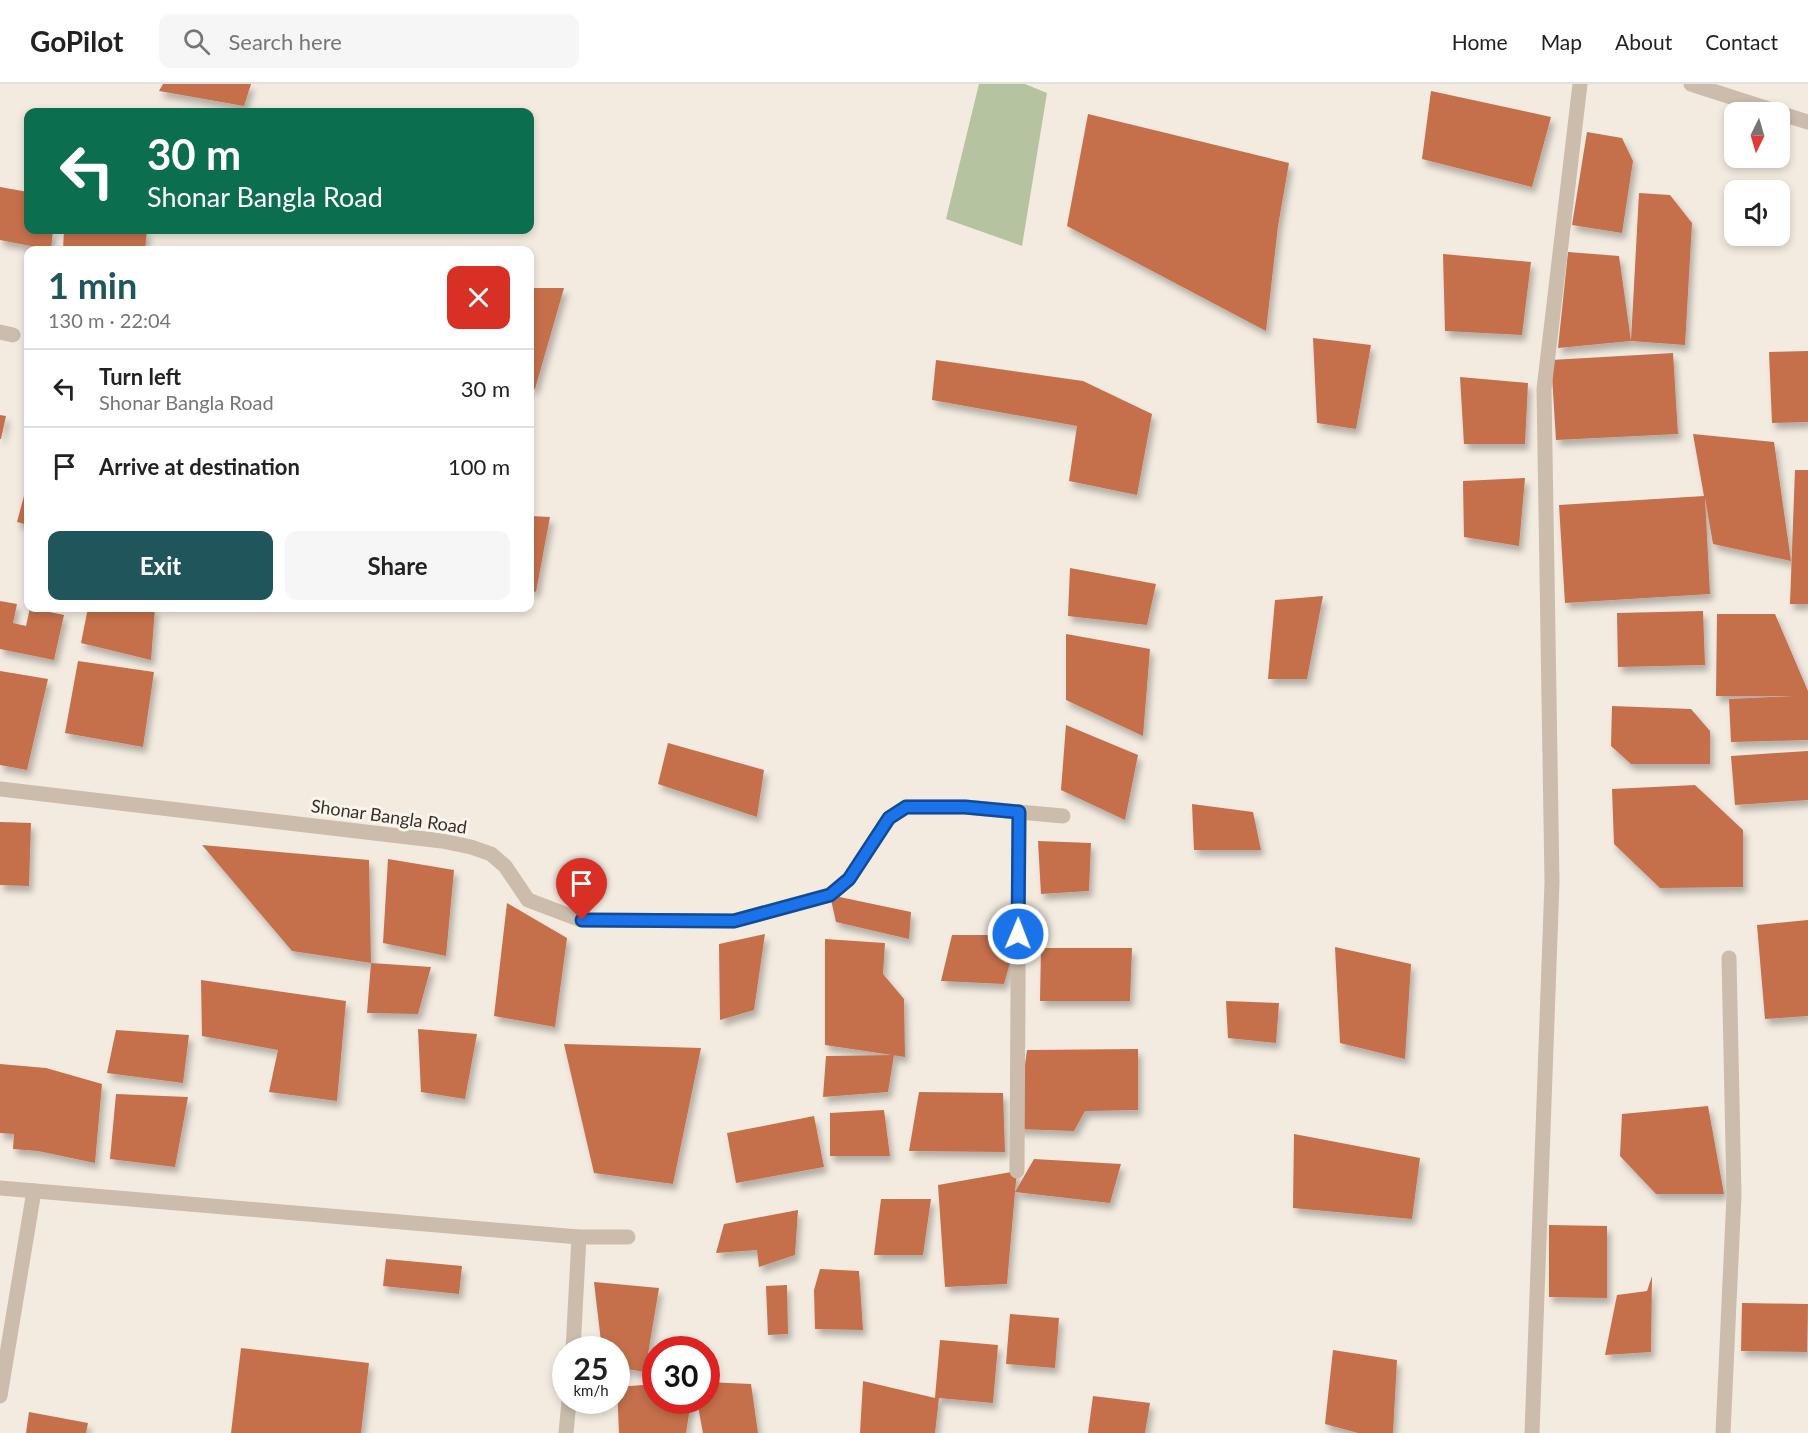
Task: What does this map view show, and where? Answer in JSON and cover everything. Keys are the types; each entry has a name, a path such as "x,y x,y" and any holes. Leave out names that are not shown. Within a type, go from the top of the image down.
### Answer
{"street":[{"path":"1532,1433 1551,882 1544,389 1580,84"},
{"path":"1691,84 1746,102"},
{"path":"1790,116 1808,122"},
{"name":"Shonar Bangla Road","path":"0,789 442,841 471,847 491,854 505,866 528,900 582,920 734,921 830,895 849,879 889,818 906,807 965,807 1063,816"},
{"path":"1017,1171 1019,812"},
{"path":"1723,1433 1734,1195 1729,958"},
{"path":"0,1188 579,1237 628,1237"},
{"path":"0,1396 34,1191"},
{"path":"574,1336 579,1237"},
{"path":"566,1433 568,1414"}],"green space":[{"path":"979,84 1025,84 1047,93 1022,246 946,219"}],"building":[{"path":"163,84 251,84 244,106 159,91"},
{"path":"1431,91 1551,117 1532,187 1422,159"},
{"path":"1088,114 1289,163 1278,226 1266,331 1067,226"},
{"path":"1587,132 1622,138 1633,161 1622,233 1572,225"},
{"path":"0,187 24,191 24,234 53,234 51,246 31,246 0,240"},
{"path":"1639,193 1670,195 1692,223 1685,345 1631,341"},
{"path":"64,234 147,234 145,246 63,246"},
{"path":"1568,252 1619,256 1631,341 1558,348"},
{"path":"1443,254 1531,262 1522,335 1445,331"},
{"path":"534,288 564,288 535,389"},
{"path":"1313,338 1371,345 1356,429 1317,423"},
{"path":"1808,351 1808,422 1772,423 1769,352"},
{"path":"1673,353 1678,434 1556,440 1551,360"},
{"path":"936,360 1083,381 1152,414 1137,495 1069,481 1077,426 932,400"},
{"path":"1460,377 1528,383 1525,444 1464,444"},
{"path":"0,415 6,416 1,439 0,439"},
{"path":"1693,434 1774,442 1791,561 1713,544 1705,498 1710,594 1565,603 1559,505 1704,496"},
{"path":"1795,470 1808,470 1808,604 1790,604"},
{"path":"1525,478 1519,546 1464,537 1463,481"},
{"path":"24,496 24,524 17,522"},
{"path":"534,516 550,517 536,592 534,591"},
{"path":"1070,568 1156,584 1147,625 1068,616"},
{"path":"1323,596 1307,679 1268,679 1275,600"},
{"path":"0,601 17,604 13,623 26,626 29,612 64,615 54,660 0,649"},
{"path":"1703,611 1705,665 1618,667 1617,613"},
{"path":"87,612 155,612 151,660 81,643"},
{"path":"1717,614 1775,614 1808,691 1808,740 1731,742 1729,699 1794,696 1716,696"},
{"path":"1066,634 1150,649 1143,736 1066,700"},
{"path":"78,661 154,672 143,747 65,733"},
{"path":"0,671 48,679 27,770 0,765"},
{"path":"1612,706 1691,709 1710,731 1710,764 1631,764 1611,746"},
{"path":"1066,725 1138,755 1125,820 1061,790"},
{"path":"668,743 764,770 757,817 658,784"},
{"path":"1808,751 1808,800 1735,805 1731,756"},
{"path":"1695,785 1743,830 1743,887 1660,888 1614,844 1612,789"},
{"path":"1192,804 1253,812 1261,850 1194,850"},
{"path":"0,822 31,823 29,886 0,885"},
{"path":"1038,841 1091,843 1089,891 1041,894"},
{"path":"202,845 369,860 371,963 292,951"},
{"path":"388,859 454,870 446,956 383,943"},
{"path":"830,895 911,912 909,939 836,922"},
{"path":"507,903 567,938 555,1027 494,1016"},
{"path":"1808,920 1808,1016 1765,1019 1757,925"},
{"path":"765,934 754,1010 720,1020 719,944"},
{"path":"952,935 1018,935 1004,984 941,981"},
{"path":"825,939 885,943 883,974 904,999 905,1057 825,1045"},
{"path":"1335,947 1411,964 1405,1059 1340,1043"},
{"path":"1041,948 1132,948 1130,1001 1040,1001"},
{"path":"371,963 431,967 418,1014 367,1013"},
{"path":"201,980 346,1001 337,1101 269,1092 278,1050 202,1036"},
{"path":"1226,1001 1279,1003 1276,1043 1228,1038"},
{"path":"418,1029 477,1034 465,1099 421,1092"},
{"path":"116,1030 189,1035 183,1083 107,1073"},
{"path":"564,1044 701,1048 673,1184 594,1173"},
{"path":"1138,1049 1138,1110 1085,1111 1074,1131 1016,1129 1027,1050"},
{"path":"894,1055 888,1092 823,1097 826,1056"},
{"path":"0,1064 46,1068 102,1084 95,1163 38,1151 13,1149 14,1134 0,1133"},
{"path":"919,1092 1003,1093 1005,1152 909,1151"},
{"path":"116,1094 188,1097 175,1167 110,1159"},
{"path":"1708,1106 1724,1194 1656,1194 1620,1156 1622,1114"},
{"path":"884,1110 890,1156 830,1156 830,1113"},
{"path":"814,1116 824,1167 736,1183 727,1133"},
{"path":"1294,1134 1420,1158 1412,1219 1293,1208"},
{"path":"1034,1159 1121,1164 1110,1203 1015,1192"},
{"path":"1017,1171 1007,1284 945,1287 938,1185"},
{"path":"881,1199 931,1199 923,1255 874,1255"},
{"path":"798,1210 795,1255 759,1267 757,1250 716,1253 724,1224"},
{"path":"1549,1225 1607,1226 1607,1298 1549,1297"},
{"path":"386,1259 462,1266 459,1294 383,1286"},
{"path":"820,1269 859,1271 863,1330 815,1329 814,1290"},
{"path":"1652,1276 1651,1352 1605,1355 1617,1295 1647,1291"},
{"path":"594,1282 659,1288 651,1336 642,1336 642,1371 630,1369 630,1336 600,1336"},
{"path":"787,1285 788,1334 768,1335 766,1286"},
{"path":"1742,1303 1808,1304 1807,1352 1741,1351"},
{"path":"1010,1314 1059,1318 1055,1368 1006,1364"},
{"path":"940,1340 998,1345 993,1403 939,1398 935,1433 860,1433 863,1381 935,1398"},
{"path":"241,1348 369,1363 361,1433 231,1433"},
{"path":"1333,1350 1397,1360 1393,1433 1358,1433 1325,1424"},
{"path":"720,1383 751,1384 758,1433 703,1433 699,1414 720,1414"},
{"path":"642,1385 642,1414 689,1414 686,1433 619,1433 618,1414 630,1414 630,1386"},
{"path":"1093,1396 1150,1403 1145,1433 1088,1433"},
{"path":"29,1412 88,1423 86,1433 26,1433"}],"route":[{"path":"582,920 734,921 830,895 849,879 875,843 889,818 906,807 965,807 1019,812 1018,934"}]}
